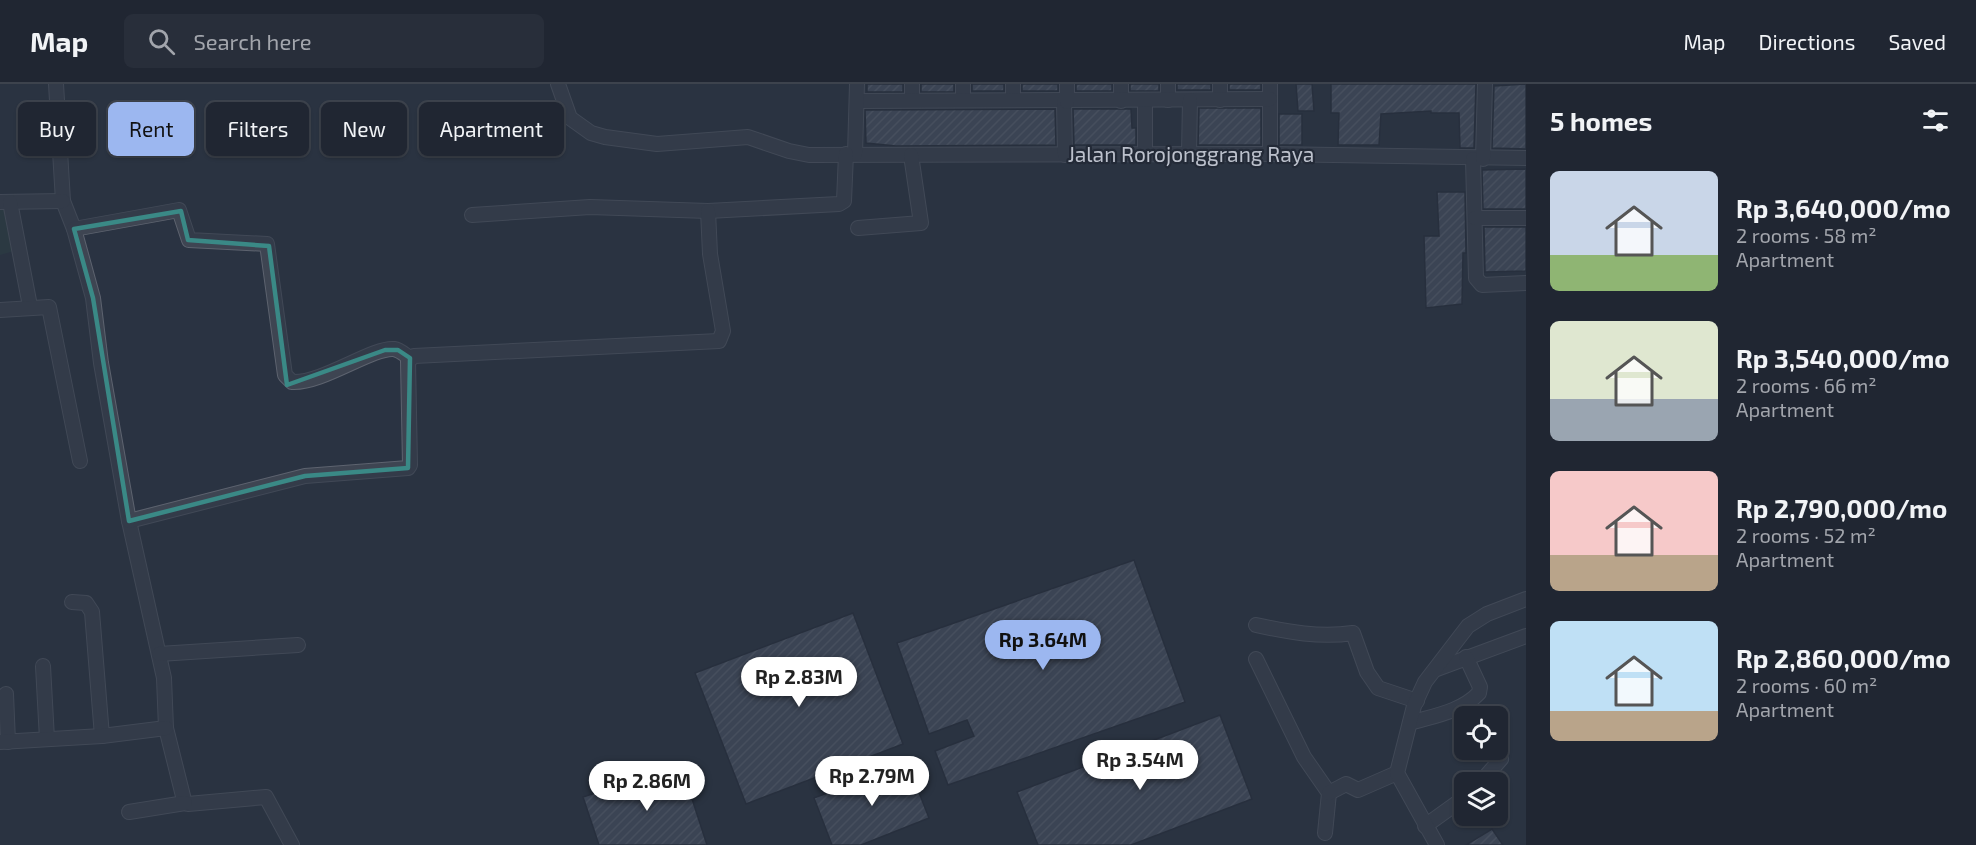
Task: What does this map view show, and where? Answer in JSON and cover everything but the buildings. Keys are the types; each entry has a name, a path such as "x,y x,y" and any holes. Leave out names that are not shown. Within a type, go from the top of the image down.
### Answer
{"street":[{"path":"56,84 63,201 74,229 93,298 101,363 129,521 159,654 166,701 166,728 185,803"},
{"name":"Jalan Rorojonggrang Raya","path":"558,84 570,118 591,133 605,138 657,144 748,137 797,153 1270,154 1526,158"},
{"path":"472,215 590,207 708,211 839,204 844,201 857,101 857,84"},
{"path":"912,84 912,99"},
{"path":"963,84 963,100"},
{"path":"1013,84 1013,100"},
{"path":"1065,155 1067,84"},
{"path":"1121,84 1121,100"},
{"path":"1168,84 1168,100"},
{"path":"1220,84 1220,100"},
{"path":"1270,84 1270,154"},
{"path":"1485,84 1475,218 1478,283 1482,285 1526,283"},
{"path":"857,101 912,99 1065,102 1270,99"},
{"path":"1145,100 1146,154"},
{"path":"1189,154 1190,100"},
{"path":"858,228 921,223 911,155"},
{"path":"30,306 5,202 63,201"},
{"path":"74,229 179,210 189,240 267,244 285,375 292,382 330,373 385,350 398,350 410,358 719,341 723,331 710,254 708,211"},
{"path":"1475,218 1526,218"},
{"path":"0,310 30,306 50,308 80,461"},
{"path":"129,521 305,476 408,468 410,465 410,358"},
{"path":"1437,845 1397,772 1417,700 1425,682 1468,626 1487,614 1526,599"},
{"path":"72,602 86,603 92,612 102,736"},
{"path":"1256,625 1308,634 1353,633 1367,672 1378,688 1417,700"},
{"path":"1410,723 1450,711 1474,699 1479,693 1480,687 1471,656 1461,635"},
{"path":"1435,670 1526,636"},
{"path":"159,654 298,645"},
{"path":"1256,659 1304,758 1329,793 1325,833"},
{"path":"43,666 47,739"},
{"path":"6,694 4,742 102,736 166,728"},
{"path":"1490,772 1500,760"},
{"path":"1329,793 1346,784 1358,790 1397,772"},
{"path":"129,812 185,803 266,796 292,845"},
{"path":"1425,826 1454,805"}],"highlighted area":[{"path":"181,211 188,240 269,246 287,385 385,350 398,350 410,358 408,468 305,476 129,521 93,298 74,229"}],"green space":[{"path":"4,207 14,251 0,255 0,208"}]}
